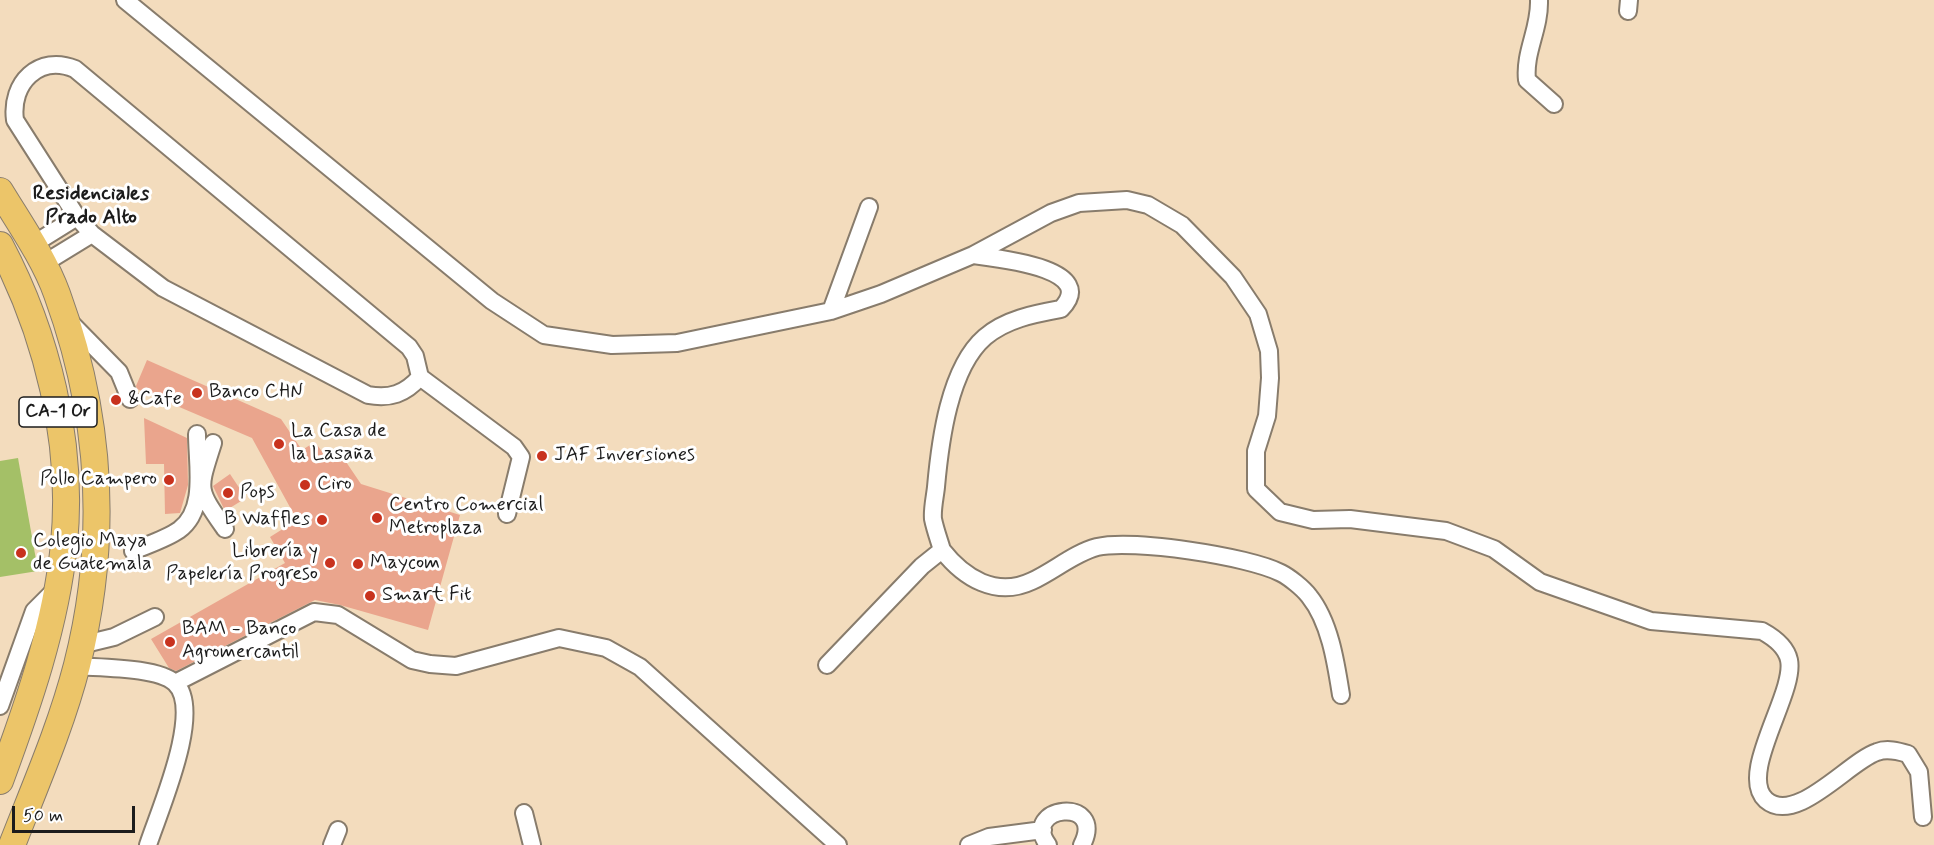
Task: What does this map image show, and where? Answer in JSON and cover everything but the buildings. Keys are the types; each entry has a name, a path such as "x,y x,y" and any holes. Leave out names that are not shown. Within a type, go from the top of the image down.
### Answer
{"highway":[{"name":"CA-1 Or","path":"0,191 38,255 57,294 88,398 98,480 91,583 79,655 66,700 20,724 0,781"},
{"name":"CA-1 Or","path":"0,245 29,309 51,381 63,440 65,515 43,712 12,845"}],"street":[{"path":"124,0 492,301 544,335 612,345 677,343 831,311 881,294 973,255 1051,213 1079,203 1127,200 1166,213 1200,240 1233,277 1258,314 1269,351 1270,378 1267,416 1257,451 1256,489 1280,512 1313,520 1350,519 1446,531 1494,549 1540,582 1651,621 1762,631 1774,638 1784,650 1790,668 1759,768 1760,791 1767,801 1783,807 1803,801 1877,752 1894,750 1908,754 1919,772 1923,817"},
{"path":"1539,0 1539,21 1525,64 1527,80 1554,104"},
{"path":"420,377 410,388 396,395 381,398 368,395 163,288 92,234 77,217 15,120 14,108 25,81 36,70 49,63 63,64 75,69 409,346 415,356 420,377 514,447 521,457 507,514"},
{"path":"831,311 869,207"},
{"path":"38,255 77,217"},
{"path":"38,255 92,234"},
{"path":"973,255 1045,269 1066,282 1071,290 1061,309 1038,313 998,327 982,339 967,359 952,395 938,466 933,518 942,549 955,566 991,587 1013,586 1031,582 1095,548 1118,544 1184,550 1239,561 1281,573 1309,596 1323,624 1334,656 1341,695"},
{"path":"64,316 119,372 130,399"},
{"path":"133,551 178,531 191,519 197,507 197,434"},
{"path":"213,442 204,473 203,496 225,529"},
{"path":"827,664 922,566 942,549"},
{"path":"0,706 34,611 57,588"},
{"path":"175,683 314,612 338,615 412,660 430,664 456,666 559,638 606,648 640,667 838,845"},
{"path":"79,655 155,617"},
{"path":"79,655 157,674 175,683 185,700 184,732 148,845"},
{"path":"969,845 989,837 1045,837 1047,819 1055,812 1072,812 1086,825 1086,837 1082,845"},
{"path":"524,813 532,845"}],"green space":[{"path":"18,458 38,571 0,577 0,461"}],"place":[{"name":"Banco CHN","path":"197,393"},
{"name":"&Cafe","path":"116,400"},
{"name":"La Casa de la Lasaña","path":"279,444"},
{"name":"JAF Inversiones","path":"542,456"},
{"name":"Pollo Campero","path":"169,480"},
{"name":"Ciro","path":"305,485"},
{"name":"Pops","path":"228,493"},
{"name":"Centro Comercial Metroplaza","path":"377,518"},
{"name":"B Waffles","path":"322,520"},
{"name":"Colegio Maya de Guatemala","path":"21,553"},
{"name":"Librería y Papelería Progreso","path":"330,563"},
{"name":"Maycom","path":"358,564"},
{"name":"Smart Fit","path":"370,596"},
{"name":"BAM - Banco Agromercantil","path":"170,642"}],"district":[{"name":"Residenciales Prado Alto","path":"91,207"}]}
